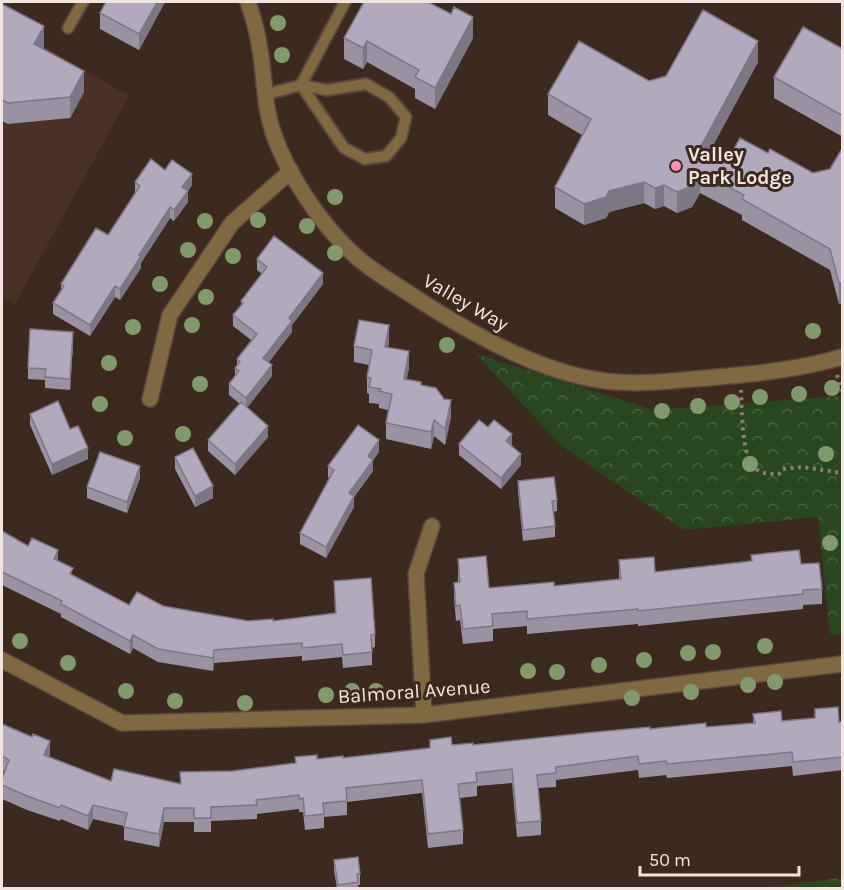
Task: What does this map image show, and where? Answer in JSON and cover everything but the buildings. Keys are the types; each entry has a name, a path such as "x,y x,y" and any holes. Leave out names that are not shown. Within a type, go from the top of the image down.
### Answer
{"street":[{"name":"Valley Way","path":"248,2 260,48 264,95 273,135 291,171 317,213 354,254 376,273 425,304 493,343 557,369 598,380 636,384 740,376 843,357"},
{"path":"150,399 170,315 232,223 291,171"},
{"path":"424,715 416,574 432,526"},
{"name":"Balmoral Avenue","path":"2,660 122,723 424,715 843,664"}],"lane":[{"path":"68,28 83,2"},
{"path":"301,85 345,2"},
{"path":"264,95 301,85 327,90 366,84 389,97 406,117 401,138 386,156 365,159 344,147 301,85"}],"path":[{"path":"740,376 747,458 756,469 768,474 779,474 783,469 791,466 841,472 843,466"}],"shaded area":[{"path":"2,22 129,96 15,304 2,297"}],"green space":[{"path":"476,354 654,410 842,396 842,634 830,634 818,517 684,530 560,445"},
{"path":"842,878 842,888 762,888"}],"place":[{"name":"Valley Park Lodge","path":"676,166"}]}
